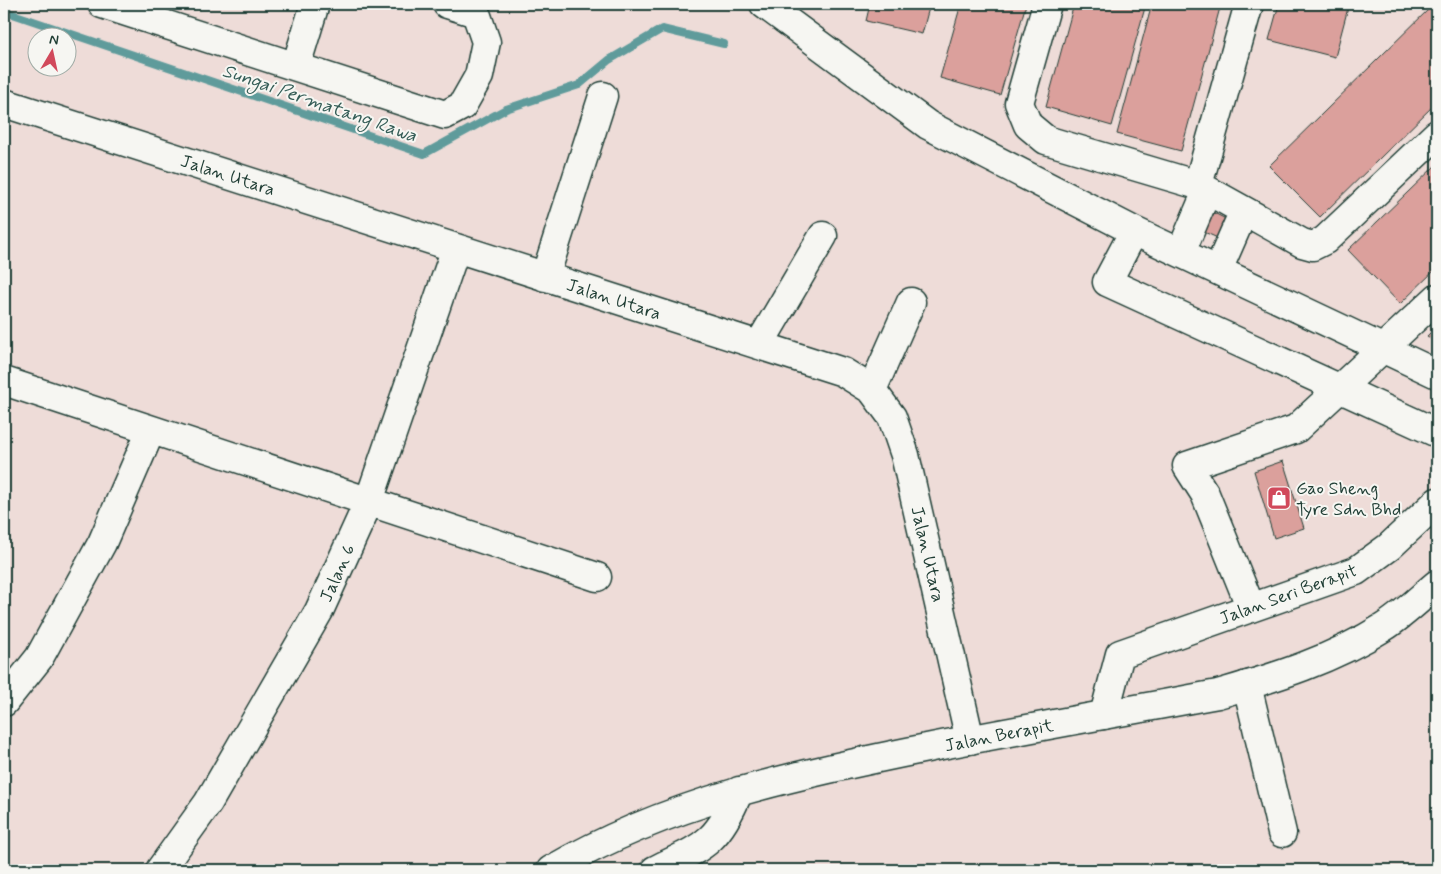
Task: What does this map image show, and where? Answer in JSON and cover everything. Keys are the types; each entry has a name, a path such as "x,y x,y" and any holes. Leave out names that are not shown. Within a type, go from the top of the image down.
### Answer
{"street":[{"path":"102,4 446,115 462,106 480,76 486,42 476,13 448,4"},
{"path":"296,66 315,4"},
{"path":"764,4 928,125 1134,230 1437,374"},
{"path":"1047,4 1019,103 1028,125 1046,140 1202,188 1243,213 1302,243 1313,246 1325,240 1437,134"},
{"path":"1181,252 1202,188 1249,4"},
{"path":"545,277 603,96"},
{"name":"Jalan Utara","path":"5,108 456,248 843,372 872,390 892,417 906,455 970,740"},
{"path":"1218,270 1243,213"},
{"path":"1134,230 1107,282 1437,433"},
{"path":"759,345 823,236"},
{"name":"Jalan 6","path":"160,870 208,803 319,611 368,502 456,248"},
{"path":"1251,608 1205,494 1187,466 1296,429 1437,298"},
{"path":"872,390 911,302"},
{"path":"4,382 597,577"},
{"path":"4,702 39,658 102,543 151,430"},
{"name":"Jalan Seri Berapit","path":"1104,715 1120,654 1356,571 1389,547 1437,502"},
{"name":"Jalan Berapit","path":"551,870 584,850 654,819 739,791 813,771 1218,694 1280,676 1335,654 1385,627 1437,584"},
{"path":"1247,685 1282,833"},
{"path":"655,870 702,847 719,832 728,819 739,791"}],"building":[{"path":"870,4 930,4 922,34 866,21"},
{"path":"961,4 1026,4 1000,95 940,78"},
{"path":"1074,4 1146,4 1112,126 1046,107"},
{"path":"1152,4 1221,4 1181,151 1117,134"},
{"path":"1279,4 1349,4 1335,57 1269,40"},
{"path":"1434,4 1437,4 1437,102 1320,217 1269,166"},
{"path":"1437,164 1437,268 1400,304 1348,250"},
{"path":"1214,213 1230,221 1220,239 1204,232"},
{"path":"1437,326 1437,342 1427,336"},
{"name":"Gao Sheng Tyre Sdn Bhd","path":"1283,461 1304,528 1274,538 1254,471"}],"waterway":[{"name":"Sungai Permatang Rawa","path":"4,11 424,154 506,109 579,85 609,60 662,29 724,44"}],"place":[{"name":"Gao Sheng Tyre Sdn Bhd","path":"1279,498"}]}
